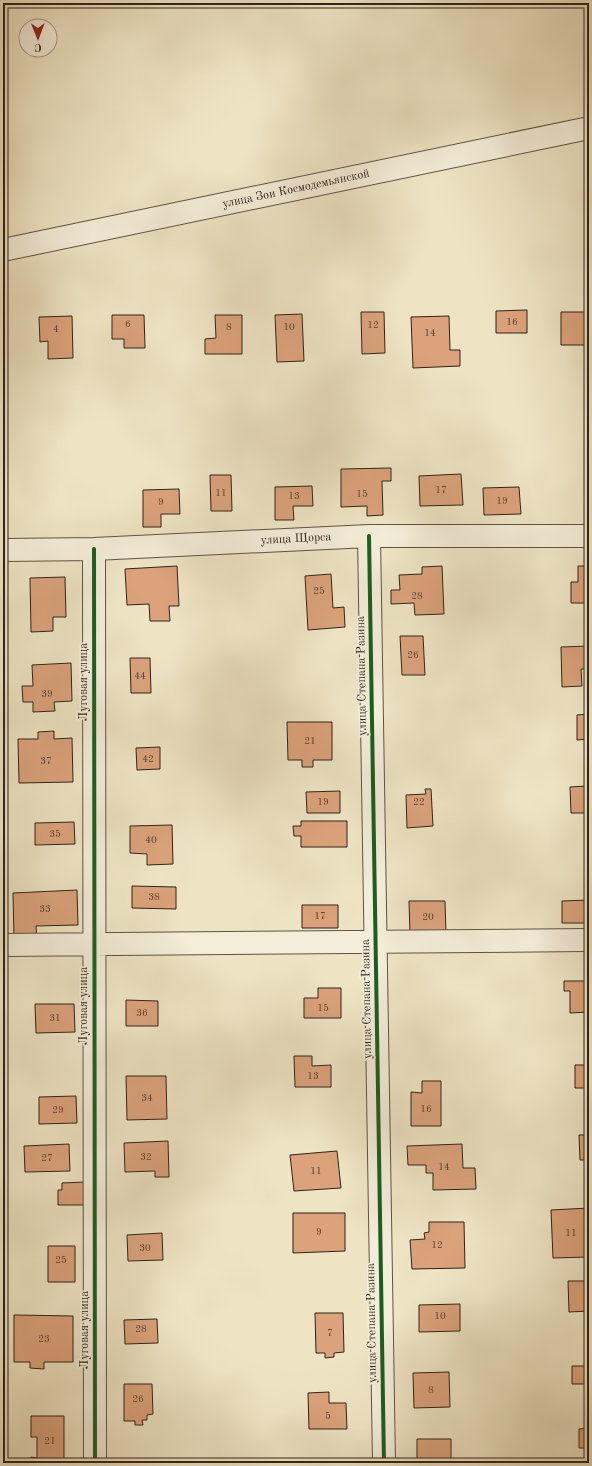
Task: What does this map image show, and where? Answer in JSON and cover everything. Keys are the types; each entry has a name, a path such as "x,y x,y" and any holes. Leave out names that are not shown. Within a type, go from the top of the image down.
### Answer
{"street":[{"name":"улица Зои Космодемьянской","path":"3,250 589,128"},
{"name":"улица Щорса","path":"3,550 94,549 369,536 589,536"},
{"name":"улица Степана Разина","path":"369,536 384,1463"},
{"name":"Луговая улица","path":"94,549 95,1463"},
{"path":"3,945 589,940"}],"building":[{"path":"527,310 527,333 496,333 496,311"},
{"path":"361,312 384,312 385,353 362,354"},
{"path":"561,312 585,312 586,345 561,345"},
{"path":"302,314 304,361 277,362 275,315"},
{"path":"112,315 144,315 145,348 124,348 124,339 112,339"},
{"path":"215,315 242,315 242,354 205,354 205,339 216,338"},
{"path":"72,316 73,358 48,359 48,341 40,342 39,317"},
{"path":"449,316 450,350 460,350 460,366 413,368 411,317"},
{"path":"391,468 391,481 382,481 383,515 367,516 367,506 341,507 341,469"},
{"path":"461,474 463,505 420,506 419,476"},
{"path":"210,475 231,475 232,511 211,511"},
{"path":"312,486 313,506 293,506 294,520 275,520 275,487"},
{"path":"519,487 521,514 484,515 483,488"},
{"path":"179,489 180,514 161,514 161,527 143,527 143,490"},
{"path":"5,490 6,520 3,520 3,491"},
{"path":"177,566 179,606 169,606 170,621 150,621 149,604 127,605 125,569"},
{"path":"442,566 444,614 415,615 414,603 391,604 391,590 400,590 399,575 422,574 422,567"},
{"path":"578,566 589,566 589,603 571,603 571,582 578,582"},
{"path":"331,574 333,608 344,607 345,627 308,630 305,576"},
{"path":"65,577 66,617 53,617 53,631 31,632 30,578"},
{"path":"400,636 423,636 425,675 402,675"},
{"path":"589,646 589,669 581,669 582,686 562,687 561,647"},
{"path":"130,658 150,658 151,693 131,693"},
{"path":"71,663 72,701 54,702 55,711 33,712 33,702 23,702 22,686 33,686 32,665"},
{"path":"589,714 589,739 577,740 577,715"},
{"path":"287,722 332,722 332,760 313,760 313,767 302,767 302,760 288,760"},
{"path":"54,731 54,739 72,738 73,782 19,783 18,739 38,739 38,732"},
{"path":"160,747 160,769 137,770 136,748"},
{"path":"589,786 589,813 571,813 570,787"},
{"path":"425,789 431,789 433,826 407,828 406,795 426,794"},
{"path":"340,791 340,813 307,813 306,792"},
{"path":"301,821 347,821 347,847 301,847 301,836 294,836 293,826 301,826"},
{"path":"74,822 75,844 35,845 35,823"},
{"path":"172,825 173,864 147,865 147,854 130,853 130,826"},
{"path":"132,886 176,887 176,909 132,908"},
{"path":"77,890 78,925 36,926 37,939 14,939 13,893"},
{"path":"589,900 589,923 562,923 562,901"},
{"path":"409,901 445,901 446,933 410,934"},
{"path":"302,905 338,905 338,928 302,928"},
{"path":"564,981 587,981 589,988 589,1012 570,1013 570,991 564,991"},
{"path":"318,988 341,988 341,1018 304,1018 304,998 318,998"},
{"path":"126,1000 158,1001 158,1026 126,1026"},
{"path":"35,1004 74,1004 75,1032 36,1033"},
{"path":"294,1056 312,1056 312,1066 331,1065 331,1087 295,1087"},
{"path":"575,1065 589,1065 589,1088 575,1088"},
{"path":"126,1076 166,1076 167,1119 127,1120"},
{"path":"422,1081 441,1081 441,1126 411,1126 411,1092 422,1093"},
{"path":"76,1096 77,1123 39,1124 39,1097"},
{"path":"579,1135 589,1135 589,1160 580,1160"},
{"path":"168,1141 169,1177 155,1177 155,1171 125,1172 124,1143"},
{"path":"69,1144 70,1171 25,1172 24,1146"},
{"path":"462,1144 463,1168 475,1168 476,1189 433,1190 433,1173 426,1173 426,1165 408,1165 407,1146"},
{"path":"337,1151 341,1188 294,1191 290,1155"},
{"path":"85,1182 85,1205 58,1205 58,1190 62,1190 62,1183"},
{"path":"589,1208 589,1257 553,1258 551,1210"},
{"path":"293,1213 345,1213 345,1251 293,1253"},
{"path":"429,1222 464,1222 465,1268 412,1269 410,1240 425,1239 424,1233 429,1232"},
{"path":"162,1233 163,1260 128,1261 127,1235"},
{"path":"48,1246 75,1246 75,1282 48,1282"},
{"path":"568,1281 589,1281 589,1311 569,1312"},
{"path":"460,1304 460,1331 419,1332 419,1305"},
{"path":"315,1313 343,1313 344,1352 334,1353 334,1357 325,1358 325,1353 316,1353"},
{"path":"14,1315 73,1316 73,1362 44,1362 44,1369 30,1368 30,1362 14,1362"},
{"path":"157,1319 158,1343 125,1344 124,1320"},
{"path":"588,1355 589,1384 572,1384 572,1366 588,1366"},
{"path":"449,1372 450,1407 414,1408 413,1373"},
{"path":"124,1384 152,1384 153,1414 147,1415 147,1420 142,1420 143,1425 135,1425 135,1421 124,1421"},
{"path":"329,1392 329,1403 346,1403 347,1429 309,1429 308,1393"},
{"path":"31,1416 64,1416 64,1463 31,1463 31,1457 37,1458 37,1437 31,1437"},
{"path":"589,1428 589,1448 579,1448 579,1429"},
{"path":"417,1439 451,1439 451,1463 417,1463"}],"cycle path":[{"path":"369,536 384,1463"},
{"path":"94,549 95,1463"}]}
